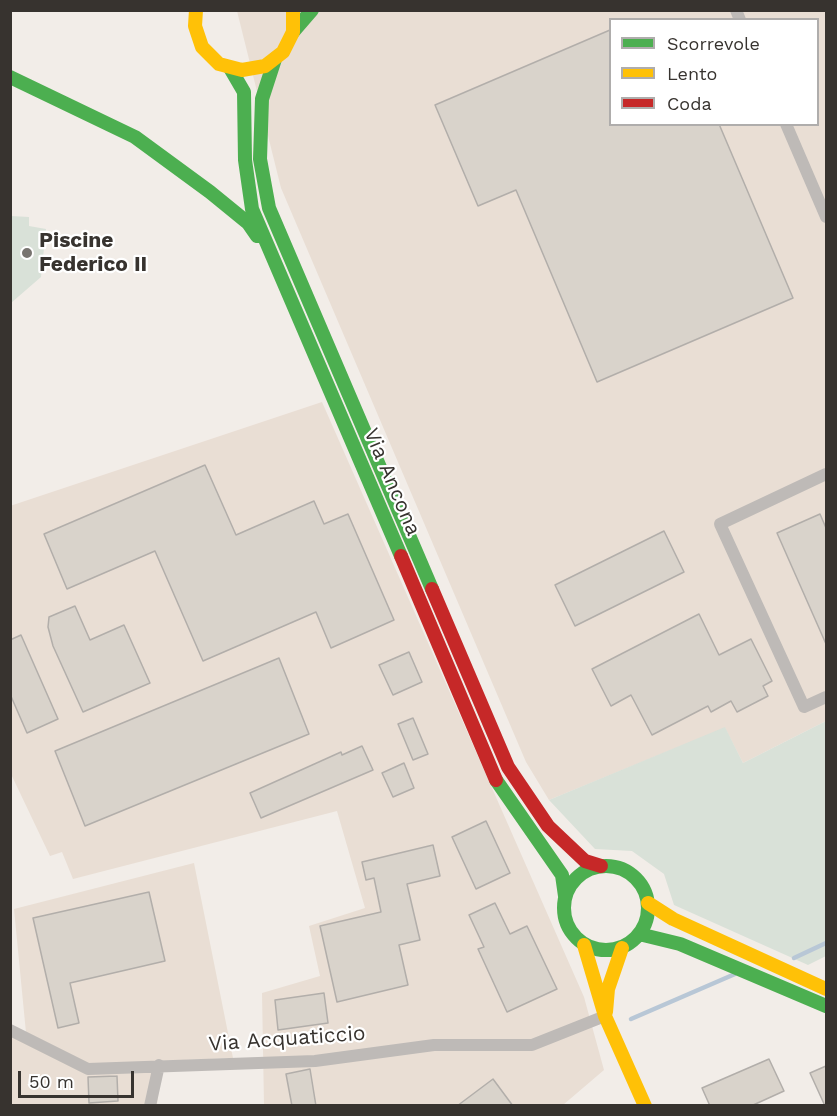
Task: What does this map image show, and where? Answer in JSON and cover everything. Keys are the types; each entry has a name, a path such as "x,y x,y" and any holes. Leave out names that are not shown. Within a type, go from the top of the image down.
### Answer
{"main road":[{"name":"Via Ancona","path":"196,10 195,26 202,47 219,63 230,68 244,92 245,160 252,209 270,254 449,666 494,778 562,875 565,896"},
{"name":"Via Ancona","path":"293,10 289,42 275,59 262,99 260,159 269,208 508,767 548,826 585,861 601,866"},
{"path":"292,32 312,10"},
{"path":"230,68 254,69 275,59"},
{"path":"10,77 135,137 210,192 248,224 270,254"},
{"path":"601,866 620,868 635,878 646,894 648,903 648,914 639,934 622,948 603,951 584,945 570,932 563,915 565,896 575,879 592,868 601,866"},
{"path":"648,903 674,920 826,989"},
{"path":"639,934 680,944 826,1006"},
{"path":"584,945 605,1016 645,1106"},
{"path":"605,1016 608,989 622,948"}],"street":[{"path":"787,126 826,217"},
{"path":"826,474 720,524 804,707 826,697"},
{"name":"Via Acquaticcio","path":"13,1031 88,1068 315,1061 434,1045 532,1045 605,1016"},
{"path":"150,1106 159,1065"}],"shaded area":[{"path":"237,11 826,11 826,721 743,763 725,728 549,800 526,762 281,188"},
{"name":"Piscine Federico II","path":"11,216 29,217 29,226 46,229 41,277 11,303"},
{"path":"322,402 584,997 604,1070 563,1105 264,1105 262,993 320,976 309,926 365,908 337,811 73,879 62,852 50,856 11,774 10,506"},
{"path":"826,721 826,956 808,965 674,905 664,874 632,851 595,849 549,800 725,727 743,763"},
{"path":"194,863 233,1058 161,1061 157,1105 11,1105 10,1035 27,1043 14,909"}],"building":[{"path":"609,30 609,126 720,126 793,298 597,382 516,190 478,206 435,105"},
{"path":"205,465 236,535 314,501 324,524 348,514 394,620 331,648 316,612 203,661 155,551 67,589 44,534"},
{"path":"820,514 826,528 826,644 777,533"},
{"path":"664,531 684,572 575,626 555,585"},
{"path":"75,606 90,640 124,625 150,683 83,712 53,646 48,627 49,617"},
{"path":"699,614 719,655 751,639 772,681 763,686 768,696 737,712 731,701 711,712 708,706 652,735 631,695 611,706 592,669"},
{"path":"21,635 58,719 27,733 10,694 10,640"},
{"path":"409,652 422,682 393,695 379,665"},
{"path":"279,658 309,734 85,826 55,751"},
{"path":"413,718 428,754 413,760 398,724"},
{"path":"362,746 373,770 261,818 250,793 341,752 342,755"},
{"path":"404,763 414,788 393,797 382,773"},
{"path":"486,821 510,873 476,889 452,837"},
{"path":"433,845 440,876 407,884 420,940 399,945 408,985 337,1002 320,926 381,912 374,878 366,880 362,862"},
{"path":"149,892 165,961 70,983 79,1023 58,1028 33,918"},
{"path":"495,903 510,934 527,926 557,989 507,1012 478,949 484,947 469,915"},
{"path":"324,993 328,1023 278,1030 275,1000"},
{"path":"769,1059 784,1091 751,1106 710,1106 702,1088"},
{"path":"826,1066 826,1106 825,1106 810,1073"},
{"path":"310,1069 316,1106 292,1106 286,1074"},
{"path":"117,1076 118,1101 89,1103 88,1077"},
{"path":"493,1079 513,1106 457,1106"}],"waterway":[{"path":"794,958 826,943"},
{"path":"631,1019 735,974"}],"traffic: fast":[{"path":"293,32 312,10"},
{"path":"275,59 262,99 260,159 269,208 432,589"},
{"path":"230,68 244,92 245,160 252,209 401,556"},
{"path":"10,77 135,137 210,192 248,223 257,236"},
{"path":"496,780 562,875 565,896"},
{"path":"598,866 614,866 630,873 641,884 648,900 648,908 645,924 636,938 614,950 598,950 582,943 571,932 564,916 564,900 571,884 582,873 598,866"},
{"path":"639,934 680,944 826,1006"}],"traffic: slow":[{"path":"196,10 195,26 202,47 219,64 242,70 265,66 283,52 293,32 293,10"},
{"path":"648,903 673,919 826,989"},
{"path":"584,945 605,1016 645,1106"},
{"path":"606,1012 608,989 622,948"}],"traffic: jam":[{"path":"401,556 496,780"},
{"path":"432,589 508,767 548,826 585,861 601,866"}],"place":[{"name":"Piscine Federico II","path":"27,253"}]}
